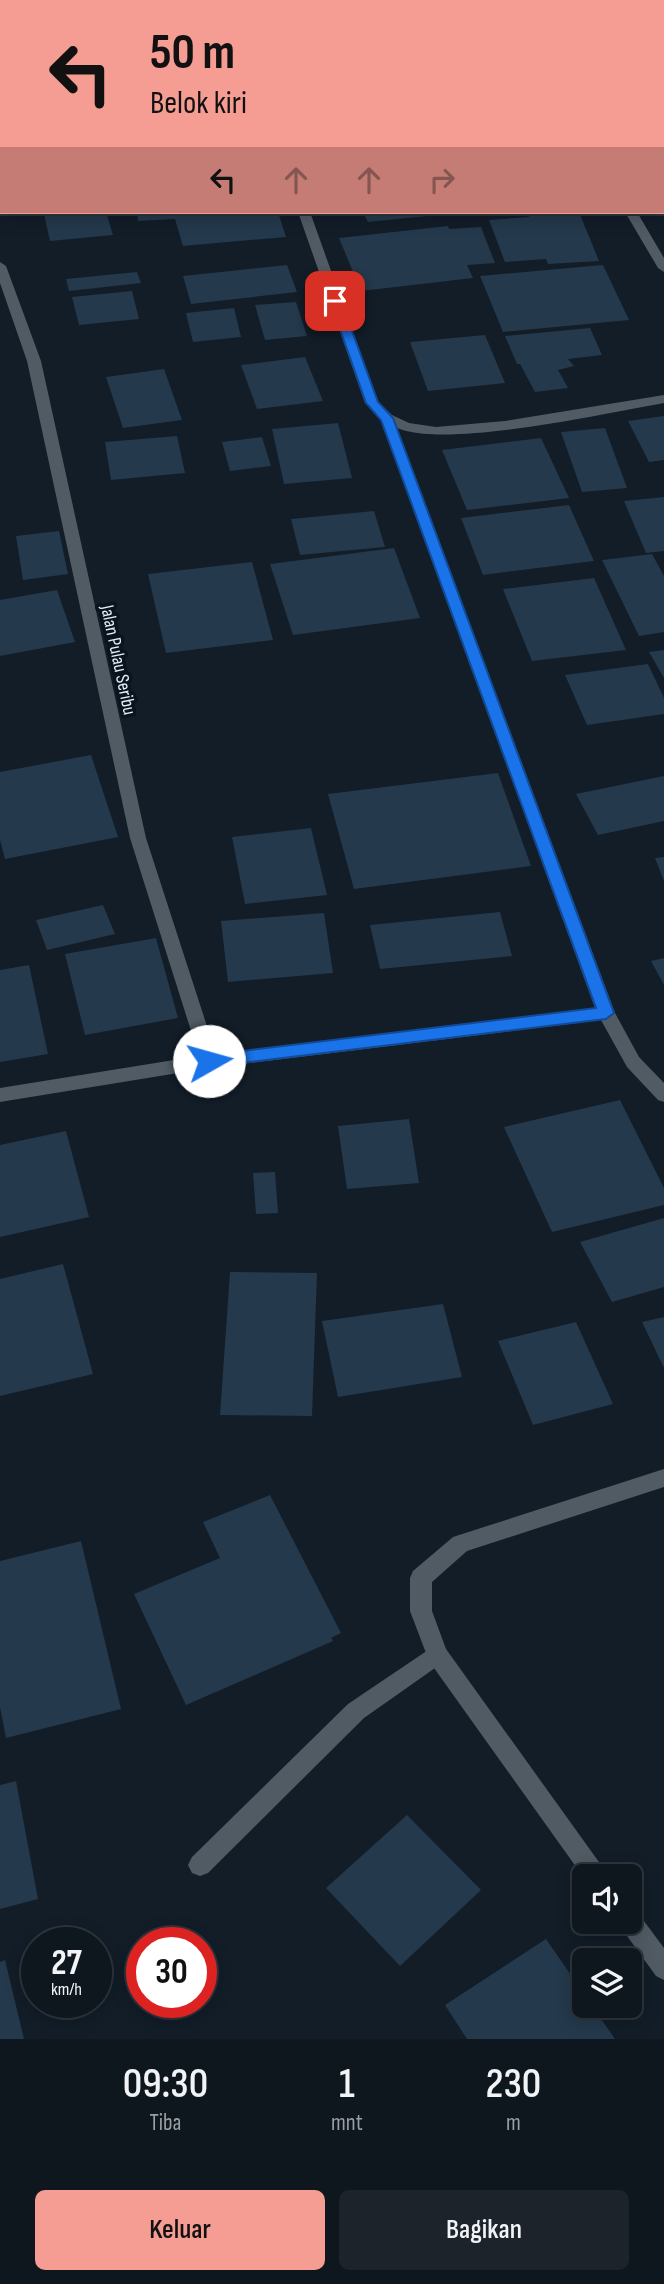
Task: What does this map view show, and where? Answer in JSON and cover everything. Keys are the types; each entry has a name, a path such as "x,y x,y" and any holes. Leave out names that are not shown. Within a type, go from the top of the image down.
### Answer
{"street":[{"path":"305,214 372,403 387,418 406,427 436,431 505,425 664,399"},
{"path":"632,214 664,268"},
{"name":"Jalan Pulau Seribu","path":"0,266 34,361 138,838 209,1061"},
{"path":"387,418 606,1013 634,1062 664,1095"},
{"path":"0,1095 209,1061 606,1013"},
{"path":"588,1864 437,1654 421,1611 421,1578 460,1544 664,1478"},
{"path":"200,1865 356,1711 437,1654"},
{"path":"639,1934 664,1968"}],"building":[{"path":"44,214 107,214 113,235 50,241"},
{"path":"137,214 279,214 286,237 183,246 175,219 138,221"},
{"path":"364,214 447,214 368,222"},
{"path":"528,214 580,214 599,261 548,264 546,259 505,262 489,220 529,217"},
{"path":"448,226 449,229 481,227 495,263 467,265 473,278 361,291 339,238"},
{"path":"287,265 297,292 191,304 183,276"},
{"path":"603,265 629,320 503,332 480,276"},
{"path":"137,272 141,283 69,291 66,279"},
{"path":"132,291 139,319 79,325 72,297"},
{"path":"296,302 307,336 265,340 255,305"},
{"path":"234,308 241,337 193,342 186,313"},
{"path":"590,328 602,355 568,359 574,366 558,370 568,388 535,392 520,364 517,364 505,336"},
{"path":"485,335 505,383 428,391 410,342"},
{"path":"305,357 323,401 257,409 241,365"},
{"path":"164,369 182,420 123,428 106,377"},
{"path":"664,416 664,460 649,462 628,421"},
{"path":"338,423 352,478 284,484 272,429"},
{"path":"605,428 627,488 582,492 561,432"},
{"path":"177,436 185,473 111,480 105,442"},
{"path":"262,437 271,466 230,471 222,442"},
{"path":"541,438 569,498 467,510 442,450"},
{"path":"664,497 664,551 646,553 624,501"},
{"path":"569,505 594,561 483,575 461,518"},
{"path":"374,511 385,547 300,555 291,519"},
{"path":"59,531 68,574 23,580 16,536"},
{"path":"394,548 420,618 293,635 270,564"},
{"path":"652,554 664,576 664,632 639,636 602,560"},
{"path":"252,562 273,640 166,653 148,574"},
{"path":"594,578 626,650 532,661 503,589"},
{"path":"57,590 75,642 0,656 0,600"},
{"path":"664,650 664,678 649,652"},
{"path":"648,664 664,698 664,714 587,725 565,675"},
{"path":"91,755 118,837 5,859 0,840 0,772"},
{"path":"498,773 531,866 354,889 328,794"},
{"path":"664,776 664,821 598,835 576,794"},
{"path":"311,828 327,895 245,904 232,837"},
{"path":"664,857 664,881 655,858"},
{"path":"103,905 115,934 47,950 36,920"},
{"path":"500,912 512,956 380,969 370,925"},
{"path":"324,913 333,973 228,982 221,921"},
{"path":"156,938 178,1018 85,1035 65,954"},
{"path":"664,958 664,985 651,961"},
{"path":"29,965 48,1054 0,1062 0,970"},
{"path":"620,1100 664,1188 664,1205 552,1232 504,1127"},
{"path":"409,1119 419,1183 347,1189 338,1126"},
{"path":"66,1131 89,1217 0,1237 0,1145"},
{"path":"275,1172 278,1213 256,1214 253,1173"},
{"path":"664,1218 664,1287 612,1302 580,1242"},
{"path":"63,1264 93,1374 0,1396 0,1279"},
{"path":"230,1272 317,1273 312,1416 220,1415"},
{"path":"443,1304 462,1377 338,1397 322,1321"},
{"path":"664,1317 664,1368 642,1322"},
{"path":"576,1322 613,1404 533,1425 498,1341"},
{"path":"270,1495 341,1633 331,1638 333,1641 186,1705 134,1594 220,1558 203,1522"},
{"path":"81,1541 121,1709 6,1738 0,1707 0,1561"},
{"path":"16,1781 38,1899 0,1909 0,1785"},
{"path":"407,1815 481,1890 400,1966 326,1888"},
{"path":"546,1939 572,1977 572,2018 600,2018 615,2039 467,2039 445,2005"},
{"path":"5,1960 24,2039 0,2039 0,1962"}],"route":[{"path":"209,1061 606,1013 387,418 372,403 335,301"}]}
